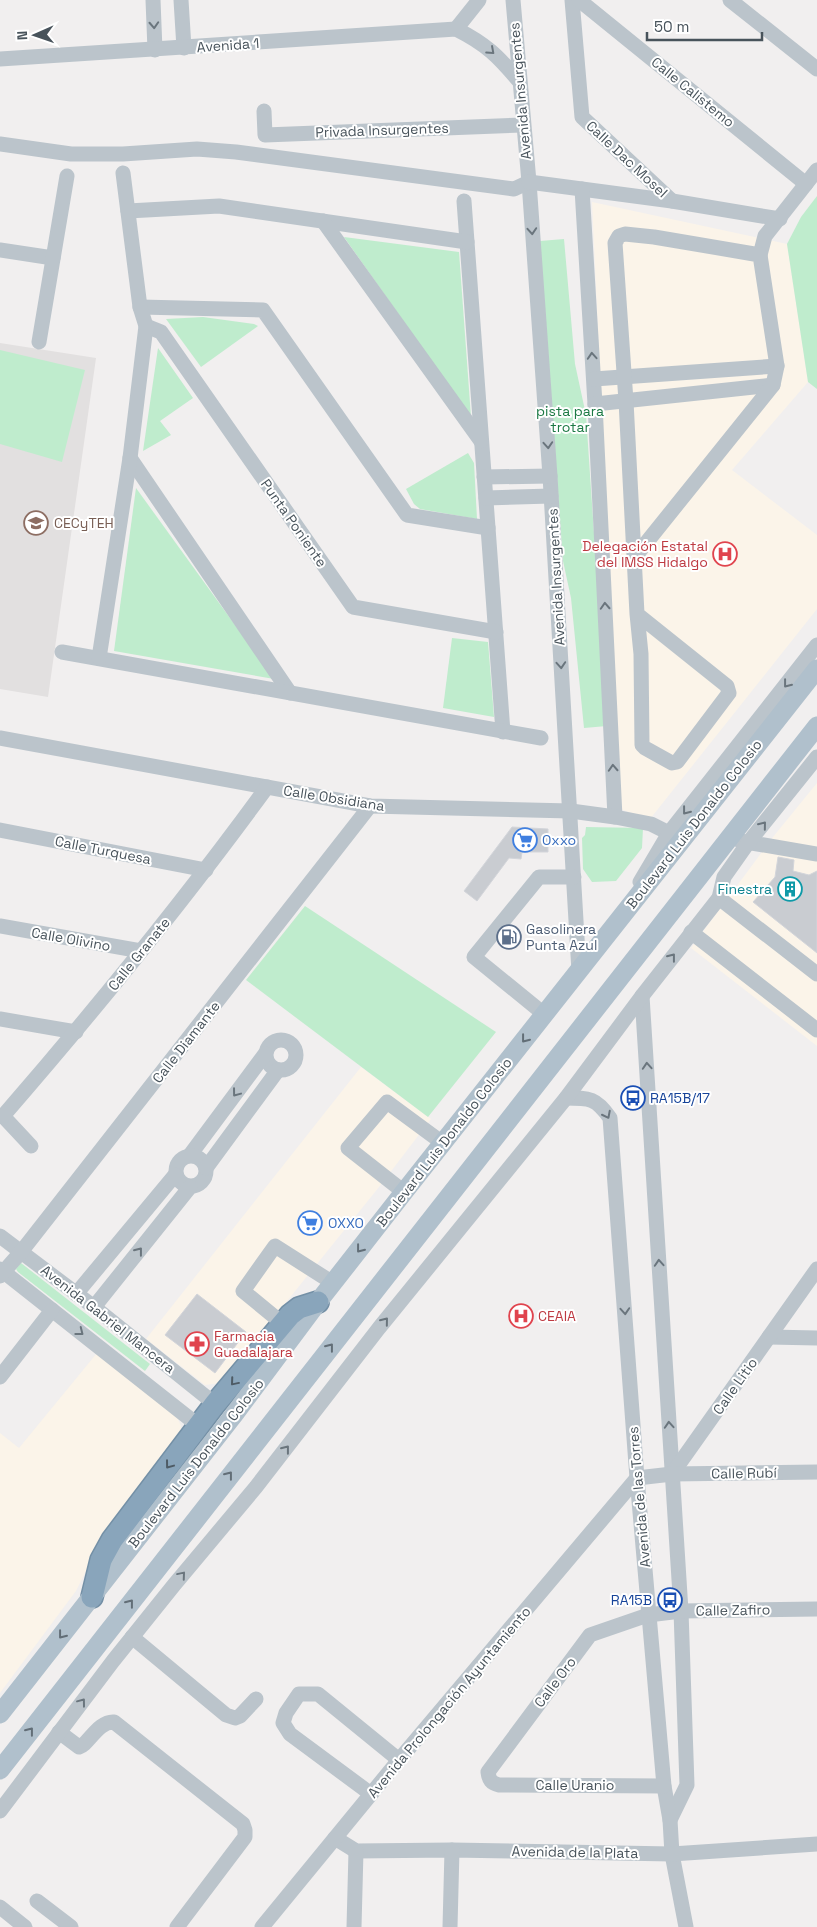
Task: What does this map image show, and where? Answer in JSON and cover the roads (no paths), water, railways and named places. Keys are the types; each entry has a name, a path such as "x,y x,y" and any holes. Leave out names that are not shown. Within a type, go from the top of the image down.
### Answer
{"highway":[{"path":"92,1597 101,1560 112,1540 199,1426 282,1323 299,1308 318,1302"}],"main road":[{"name":"Boulevard Luis Donaldo Colosio","path":"0,1714 233,1416 318,1302 404,1192 444,1144 544,1014 817,669"},
{"path":"0,1770 817,726"}],"street":[{"path":"153,0 155,50"},
{"path":"181,0 184,48"},
{"path":"479,0 456,29 488,48 519,81"},
{"name":"Avenida Insurgentes","path":"513,0 522,124 529,182 550,476 579,972"},
{"name":"Calle Dac Mosel","path":"572,0 582,117 672,201"},
{"name":"Calle Calistemo","path":"579,0 806,184"},
{"path":"730,0 817,69"},
{"name":"Avenida 1","path":"0,60 456,29"},
{"name":"Privada Insurgentes","path":"264,111 265,135 522,124"},
{"path":"0,144 71,154 123,154 197,149 236,152 514,189 529,182 672,201 780,220"},
{"path":"634,558 773,385 776,366 760,255 765,236 780,220 817,170"},
{"path":"100,658 130,458 146,326 140,308 123,173"},
{"path":"38,342 67,176"},
{"path":"582,189 594,378 616,817"},
{"path":"464,201 503,732"},
{"path":"128,211 220,206 467,242"},
{"path":"323,221 482,442"},
{"path":"637,614 726,686 729,693 677,762 672,763 642,745 641,654 637,614 626,401 615,243 619,236 625,234 760,255"},
{"path":"0,250 53,258"},
{"path":"140,308 263,310 407,515 488,528"},
{"name":"Punta Poniente","path":"146,326 161,332 353,607 496,632"},
{"path":"594,378 776,366"},
{"path":"595,404 773,385"},
{"path":"130,458 290,693"},
{"path":"484,477 550,476"},
{"path":"486,498 551,496"},
{"path":"620,918 669,833 817,645"},
{"path":"62,652 541,738"},
{"name":"Calle Obsidiana","path":"0,738 370,806 571,811 651,824 669,833"},
{"path":"0,1811 132,1637 256,1487 379,1328 566,1098 642,996 719,898 724,877 748,842 817,757"},
{"name":"Calle Granate","path":"2,1116 76,1032 206,870 267,787"},
{"name":"Calle Diamante","path":"1,1272 21,1252 370,806"},
{"name":"Calle Turquesa","path":"0,830 206,870"},
{"path":"729,839 817,854"},
{"path":"544,1014 474,956 539,877 574,877"},
{"path":"719,898 817,974"},
{"name":"Calle Olivino","path":"0,926 141,951"},
{"path":"691,932 817,1030"},
{"path":"642,996 681,1611 687,1785 670,1820"},
{"path":"0,1019 76,1032"},
{"path":"280,1039 287,1040 293,1045 296,1052 292,1066 285,1070 271,1067 266,1061 265,1054 267,1046 272,1041 280,1039"},
{"path":"190,1155 265,1054"},
{"path":"206,1168 278,1070"},
{"name":"Avenida de las Torres","path":"566,1098 582,1098 600,1103 610,1118 648,1615 664,1786 670,1820 672,1854 686,1927"},
{"path":"404,1192 348,1148 387,1102 444,1144"},
{"path":"2,1116 31,1146"},
{"path":"190,1155 197,1156 203,1161 206,1168 206,1175 197,1186 190,1187 180,1183 175,1175 175,1168 178,1162 183,1157 190,1155"},
{"path":"76,1294 175,1175"},
{"path":"94,1307 190,1187"},
{"name":"Avenida Gabriel Mancera","path":"0,1236 94,1307 216,1404"},
{"path":"282,1323 243,1291 275,1246 333,1283"},
{"name":"Calle Litio","path":"672,1474 817,1269"},
{"name":"Avenida Gabriel Mancera","path":"1,1272 199,1426"},
{"path":"0,1378 52,1310"},
{"path":"769,1337 817,1338"},
{"path":"142,1380 159,1358"},
{"name":"Calle Rubí","path":"672,1474 817,1472"},
{"path":"637,1478 672,1474"},
{"name":"Avenida Prolongación Ayuntamiento","path":"262,1927 398,1760 637,1478"},
{"name":"Calle Zafiro","path":"648,1615 681,1611 817,1608"},
{"name":"Calle Oro","path":"489,1779 488,1772 490,1768 590,1635 648,1615"},
{"path":"132,1637 226,1715 235,1718 240,1716 256,1699"},
{"path":"371,1794 290,1734 283,1723 286,1713 299,1694 318,1694 398,1760"},
{"path":"658,1717 684,1716"},
{"path":"59,1732 79,1747 103,1724 114,1722 243,1824 245,1837 177,1927"},
{"name":"Calle Uranio","path":"489,1779 492,1784 499,1785 664,1786"},
{"path":"335,1838 356,1851 354,1926"},
{"name":"Avenida de la Plata","path":"356,1851 452,1850 672,1854 817,1844"},
{"path":"450,1927 452,1850"},
{"path":"38,1901 72,1927"},
{"path":"0,1907 25,1927"}],"place":[{"name":"CECyTEH","path":"36,523"},
{"name":"Delegación Estatal del IMSS Hidalgo","path":"725,554"},
{"name":"Oxxo","path":"525,840"},
{"name":"Finestra","path":"790,889"},
{"name":"Gasolinera Punta Azul","path":"509,937"},
{"name":"RA15B/17","path":"633,1098"},
{"name":"OXXO","path":"310,1223"},
{"name":"CEAIA","path":"521,1316"},
{"name":"Farmacia Guadalajara","path":"197,1344"},
{"name":"RA15B","path":"670,1600"}],"park label":[{"name":"pista para trotar","path":"570,420"}]}
